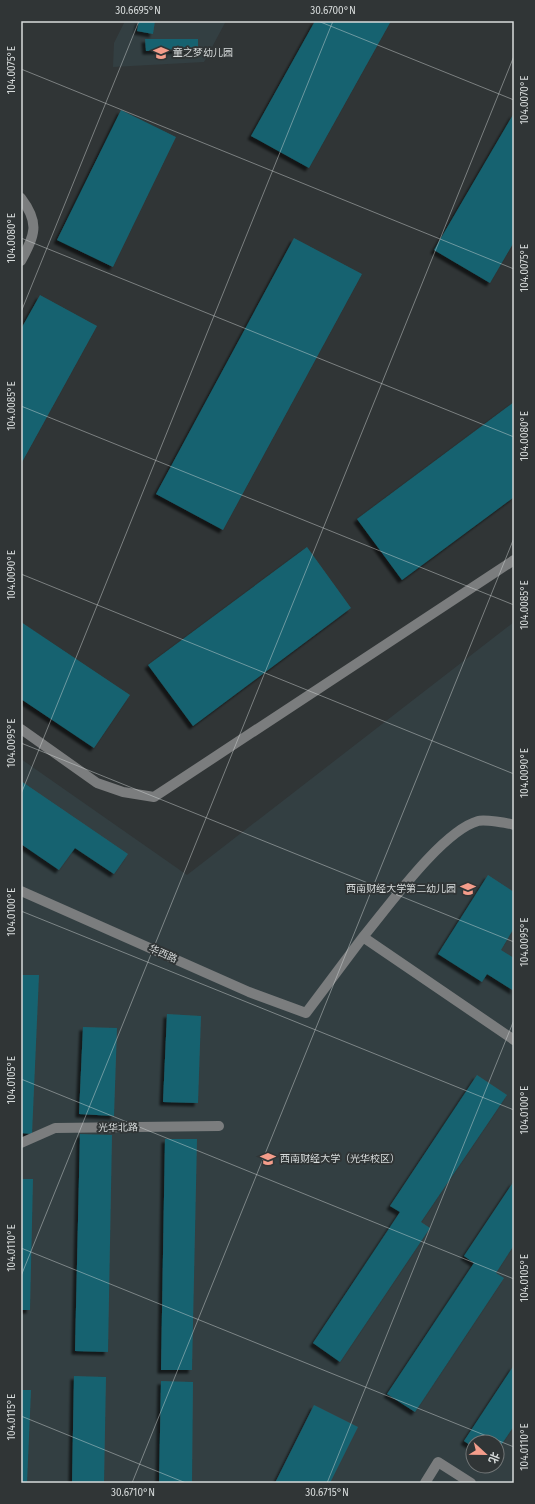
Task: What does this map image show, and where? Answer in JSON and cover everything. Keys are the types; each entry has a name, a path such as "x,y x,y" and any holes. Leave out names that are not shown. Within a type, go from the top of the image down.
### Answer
{"street":[{"path":"21,198 31,211 35,228 28,248 21,261"},
{"path":"21,729 97,783 123,792 154,797 514,560"},
{"path":"514,826 480,820 460,828 436,850 363,937 514,1040"},
{"name":"华西路","path":"21,890 249,992 306,1013 363,937"},
{"name":"光华北路","path":"21,1143 55,1128 219,1126"},
{"path":"425,1483 438,1462 471,1483"}],"shaded area":[{"name":"童之梦幼儿园","path":"125,21 226,21 204,62 113,67 114,43"},
{"name":"西南财经大学（光华校区）","path":"514,622 514,1483 21,1483 21,759 187,875"}],"building":[{"path":"139,21 155,21 153,34 137,31"},
{"path":"315,21 391,21 309,168 251,136"},
{"path":"145,39 198,39 198,50 146,51"},
{"path":"121,110 176,137 113,267 57,240"},
{"path":"514,113 514,242 490,283 434,250"},
{"path":"294,238 362,274 223,530 156,494"},
{"path":"40,295 97,326 21,464 21,329"},
{"path":"514,402 514,497 402,580 357,519"},
{"path":"307,547 351,608 193,726 148,665"},
{"path":"21,622 130,695 94,748 21,699"},
{"path":"21,781 128,854 114,874 75,848 59,870 21,844"},
{"path":"488,875 514,892 514,928 501,950 514,958 514,991 487,974 482,982 438,954"},
{"path":"21,975 39,975 32,1134 21,1133"},
{"path":"167,1014 201,1016 198,1103 163,1102"},
{"path":"83,1027 117,1028 114,1116 79,1114"},
{"path":"477,1075 507,1095 421,1222 430,1228 340,1362 313,1343 400,1212 390,1206"},
{"path":"80,1134 112,1135 108,1352 75,1351"},
{"path":"165,1139 197,1139 192,1370 161,1370"},
{"path":"21,1179 33,1179 30,1310 21,1310"},
{"path":"514,1181 514,1245 496,1273 504,1278 415,1412 387,1394 474,1263 464,1256"},
{"path":"514,1365 514,1426 505,1439 505,1434 469,1434"},
{"path":"74,1376 106,1377 104,1483 72,1483"},
{"path":"161,1381 193,1382 192,1483 159,1483"},
{"path":"21,1390 31,1390 27,1483 21,1483"},
{"path":"314,1405 358,1427 330,1483 275,1483"}],"place":[{"name":"童之梦幼儿园","path":"161,53"},
{"name":"西南财经大学第二幼儿园","path":"468,889"},
{"name":"西南财经大学（光华校区）","path":"268,1159"}]}
